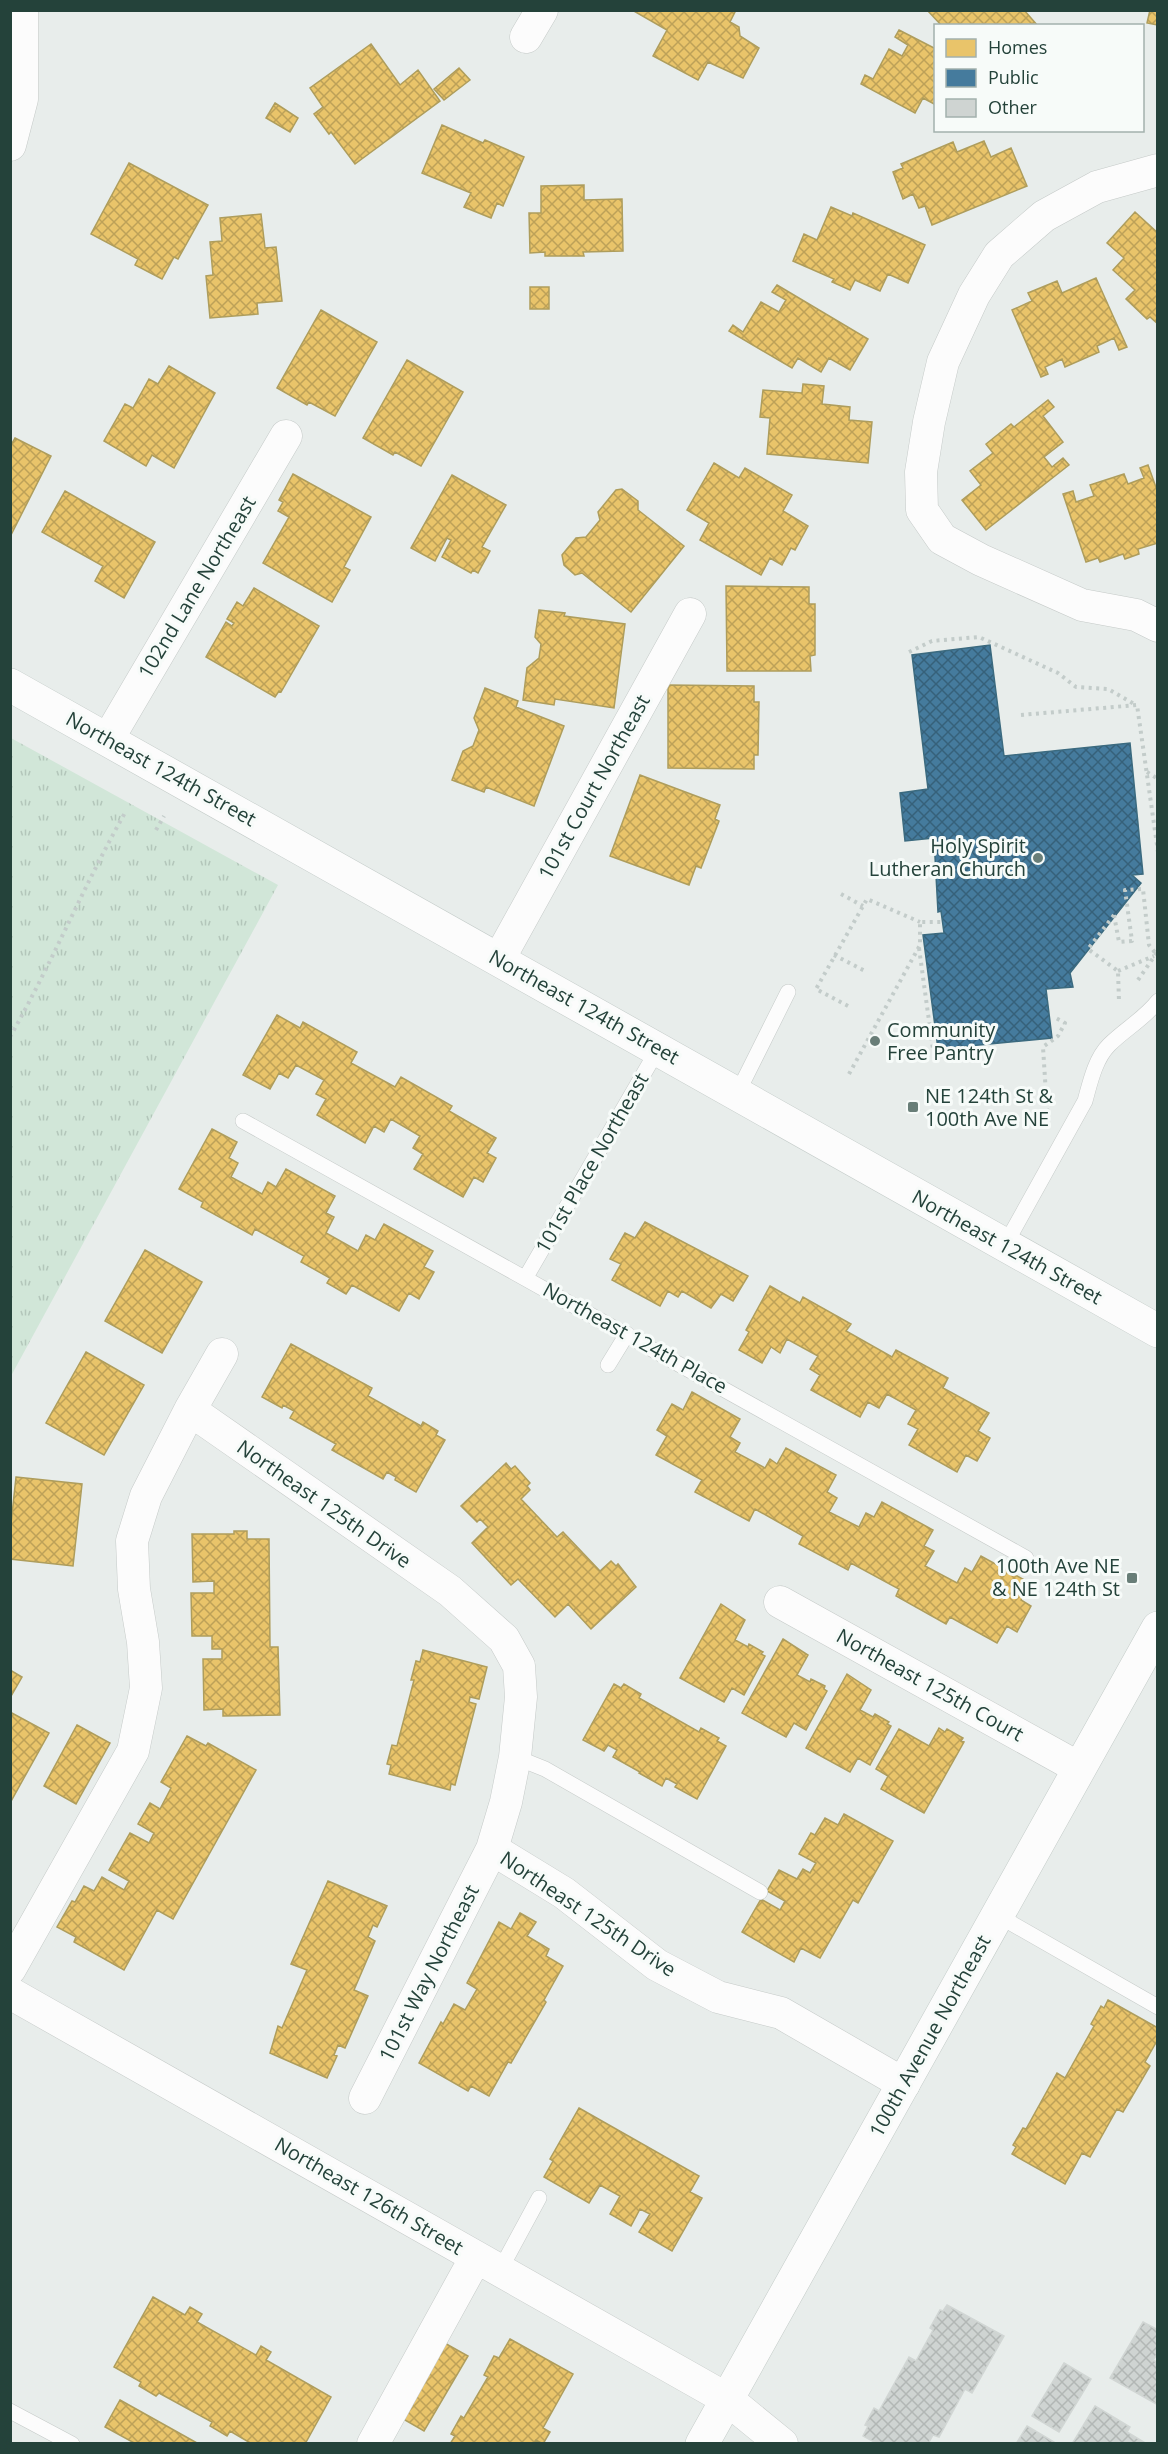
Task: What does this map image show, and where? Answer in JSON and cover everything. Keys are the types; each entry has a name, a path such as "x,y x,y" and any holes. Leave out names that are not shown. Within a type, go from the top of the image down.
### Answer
{"main road":[{"name":"Northeast 124th Street","path":"10,685 1158,1331"},
{"name":"100th Avenue Northeast","path":"702,2444 1158,1628"}],"street":[{"path":"10,145 22,99 22,10"},
{"path":"526,37 542,10"},
{"path":"1158,170 1097,187 1044,216 999,255 974,295 943,362 929,422 921,472 922,510 942,540 1082,605 1136,615 1158,626"},
{"name":"102nd Lane Northeast","path":"108,739 286,436"},
{"name":"101st Court Northeast","path":"499,959 690,614"},
{"path":"10,1969 133,1750 146,1688 143,1642 134,1588 132,1541 146,1496 222,1354"},
{"name":"Northeast 125th Drive","path":"190,1410 450,1591 504,1639 519,1666 521,1697 506,1802 492,1849 564,1893 657,1965 718,1997 781,2013 904,2084"},
{"name":"Northeast 125th Court","path":"780,1602 1079,1768"},
{"name":"101st Way Northeast","path":"365,2098 492,1849"},
{"name":"Northeast 126th Street","path":"10,1993 727,2399 782,2444"},
{"path":"373,2444 488,2263"}],"lane":[{"path":"737,1094 788,992"},
{"path":"1005,1245 1085,1101 1092,1075 1106,1047 1147,1014 1158,1001"},
{"name":"101st Place Northeast","path":"526,1277 658,1049"},
{"name":"Northeast 124th Place","path":"243,1121 1026,1558"},
{"path":"608,1365 627,1334"},
{"path":"514,1757 545,1768 760,1892"},
{"path":"997,1915 1158,2007"},
{"path":"488,2263 539,2198"},
{"path":"10,2411 72,2444"}],"path":[{"path":"909,652 932,641 979,637 1058,673 1076,687 1108,689 1137,705"},
{"path":"1021,715 1137,705"},
{"path":"1137,705 1158,852"},
{"path":"1146,772 1158,779"},
{"path":"10,1037 32,998 97,861 126,811"},
{"path":"156,830 164,816"},
{"path":"1143,889 1149,945 1157,954 1118,971 1088,949 1114,915 1119,942 1132,941 1125,890 1143,889"},
{"path":"841,894 863,906"},
{"path":"848,1006 816,989 867,898 920,922 943,922"},
{"path":"920,922 919,947 933,1050 967,1048 967,1046"},
{"path":"849,1074 919,947"},
{"path":"834,955 867,972"},
{"path":"1054,1017 1065,1023 1058,1036 1043,1047 1047,1110 1055,1114"}],"green space":[{"path":"11,738 278,885 11,1376"}],"building: Homes":[{"path":"632,10 736,10 730,22 739,27 740,36 759,48 743,78 708,62 698,80 653,56 667,30"},
{"path":"927,10 1024,10 1036,24 940,24"},
{"path":"1150,10 1158,10 1158,25 1147,23"},
{"path":"899,30 934,48 934,104 923,98 915,113 861,84 865,75 873,79 889,49 902,56 908,45 895,37"},
{"path":"371,44 400,85 418,70 440,101 355,164 314,114 323,107 310,88"},
{"path":"459,68 470,80 444,100 434,89"},
{"path":"275,103 298,118 290,132 266,118"},
{"path":"442,125 483,143 485,140 524,157 503,206 497,203 491,218 464,207 471,193 422,173"},
{"path":"984,141 991,157 1011,148 1027,186 932,225 925,206 919,208 913,194 903,199 893,172 903,168 901,164 953,142 957,152"},
{"path":"129,163 208,205 178,259 174,257 162,279 135,265 138,259 91,234"},
{"path":"584,185 584,200 622,199 623,251 583,252 584,256 545,256 545,252 530,253 529,213 541,213 541,186"},
{"path":"831,207 852,216 853,213 925,245 908,283 888,274 880,291 855,280 850,290 832,282 834,279 793,261 804,234 817,240"},
{"path":"1135,212 1158,233 1158,324 1150,317 1147,319 1126,299 1135,290 1113,270 1124,258 1107,243"},
{"path":"261,214 265,248 276,247 282,301 257,303 258,314 210,318 206,276 213,275 210,242 222,241 220,218"},
{"path":"1096,278 1127,347 1119,350 1114,338 1097,346 1099,352 1065,367 1062,359 1045,367 1048,374 1041,377 1012,310 1032,301 1028,293 1057,281 1062,293"},
{"path":"777,285 868,339 850,370 829,358 821,372 798,358 792,368 729,331 733,325 743,332 761,302 779,312 786,300 772,292"},
{"path":"530,287 549,287 549,309 530,309"},
{"path":"321,310 377,342 335,416 309,402 307,405 277,388"},
{"path":"407,360 463,392 421,466 395,452 393,455 363,438"},
{"path":"169,366 215,393 174,468 152,455 146,466 104,441 125,404 133,408 149,379 158,384"},
{"path":"803,384 824,386 822,404 850,407 849,420 872,422 868,463 767,454 770,418 760,417 763,390 802,393"},
{"path":"1048,400 1054,407 1043,416 1063,442 1044,457 1052,467 1063,458 1069,465 986,530 962,500 981,485 970,471 993,453 986,444 1011,424 1014,427"},
{"path":"15,438 51,456 11,535 10,447"},
{"path":"714,463 739,478 745,468 792,495 783,511 808,526 795,550 791,548 782,565 770,558 761,575 700,540 709,523 687,510"},
{"path":"1148,465 1158,493 1158,543 1138,549 1139,554 1125,559 1123,554 1100,562 1098,558 1086,562 1063,494 1073,491 1076,502 1094,496 1090,485 1124,474 1128,484 1144,478 1140,468"},
{"path":"293,474 371,517 344,567 350,570 332,602 263,563 289,517 278,511 283,502 279,500"},
{"path":"452,475 506,505 482,547 490,551 478,573 473,570 471,573 442,557 451,540 447,538 435,561 411,548"},
{"path":"622,489 638,501 638,510 684,546 631,612 582,573 575,575 564,565 562,555 576,538 586,537 600,520 598,512 616,490"},
{"path":"65,491 155,542 124,598 95,581 103,566 42,532"},
{"path":"726,586 809,587 809,604 815,604 815,655 810,656 811,671 727,671"},
{"path":"254,588 319,626 281,692 279,691 275,697 206,657 226,622 232,626 234,623 227,619 237,602 243,606"},
{"path":"539,610 565,613 564,616 625,624 614,708 555,699 554,705 523,700 527,668 539,658 541,644 535,637"},
{"path":"668,685 754,686 754,702 759,702 758,755 754,755 754,769 668,768"},
{"path":"485,688 518,701 516,707 564,726 534,806 486,787 484,792 452,780 463,751 473,746 479,730 474,718"},
{"path":"640,775 720,805 715,819 719,821 701,868 696,866 689,885 610,856"},
{"path":"277,1015 300,1028 303,1022 357,1052 351,1063 395,1087 401,1077 452,1106 449,1111 496,1138 487,1153 496,1158 483,1182 474,1177 463,1197 414,1169 423,1154 413,1148 420,1136 391,1119 384,1132 374,1126 365,1143 317,1115 326,1099 316,1094 324,1080 296,1065 288,1078 279,1073 270,1089 243,1075"},
{"path":"212,1129 237,1142 229,1158 238,1163 231,1177 262,1194 268,1182 276,1187 286,1169 335,1196 326,1213 334,1217 326,1233 358,1251 366,1235 375,1240 384,1224 433,1251 424,1267 434,1272 419,1299 409,1293 399,1311 352,1285 346,1294 327,1283 330,1278 301,1262 304,1256 255,1229 252,1235 201,1207 203,1202 179,1189"},
{"path":"645,1222 748,1276 733,1301 721,1294 711,1308 682,1291 678,1297 668,1291 660,1306 612,1280 621,1264 610,1259 625,1233 635,1238"},
{"path":"145,1250 202,1282 162,1353 105,1321"},
{"path":"770,1286 800,1303 803,1297 851,1324 846,1331 892,1357 896,1350 948,1378 943,1388 989,1413 978,1431 990,1438 977,1461 966,1455 957,1472 909,1445 918,1429 908,1424 916,1410 887,1394 879,1408 868,1402 860,1417 811,1390 820,1375 810,1369 818,1356 787,1339 780,1353 771,1347 762,1363 739,1350 749,1332 746,1330"},
{"path":"291,1344 372,1388 368,1396 421,1426 423,1422 438,1431 436,1435 445,1440 416,1492 395,1480 396,1477 387,1472 383,1479 332,1450 336,1444 290,1418 294,1411 283,1405 282,1408 262,1397"},
{"path":"86,1352 144,1385 104,1455 46,1423"},
{"path":"692,1392 740,1419 730,1437 740,1443 735,1452 765,1468 770,1459 777,1464 786,1448 836,1475 827,1492 837,1498 829,1512 859,1527 866,1513 874,1517 882,1502 933,1530 924,1546 934,1551 925,1566 957,1583 965,1568 972,1572 981,1556 1030,1583 1021,1600 1031,1606 1017,1632 1007,1626 997,1643 950,1617 946,1624 896,1596 899,1589 851,1563 848,1570 799,1544 803,1536 755,1509 749,1521 695,1492 702,1480 656,1455 667,1436 657,1430 672,1404 683,1410"},
{"path":"506,1463 511,1469 515,1466 530,1483 527,1486 530,1490 521,1499 557,1537 563,1532 600,1571 611,1561 616,1566 618,1564 636,1587 591,1629 568,1604 555,1617 518,1579 511,1585 472,1543 488,1527 480,1519 477,1522 461,1506"},
{"path":"16,1477 82,1484 73,1566 10,1559 10,1533"},
{"path":"234,1531 247,1531 247,1539 269,1539 270,1647 278,1647 280,1715 223,1716 223,1709 204,1710 203,1659 222,1659 222,1649 212,1649 212,1636 192,1636 191,1593 214,1593 214,1581 193,1582 192,1534 234,1534"},
{"path":"721,1604 745,1620 735,1640 748,1647 749,1644 763,1652 761,1654 765,1656 744,1695 732,1688 724,1702 680,1678"},
{"path":"783,1639 808,1655 797,1675 825,1686 824,1689 827,1691 806,1730 794,1723 786,1737 742,1713"},
{"path":"423,1650 487,1667 479,1699 470,1697 469,1702 476,1704 455,1785 451,1784 450,1790 389,1774 391,1765 387,1764 392,1745 397,1746 414,1680 411,1680 416,1661 420,1662"},
{"path":"10,1670 22,1677 10,1698"},
{"path":"847,1674 871,1690 860,1710 873,1717 875,1714 889,1722 887,1724 891,1726 870,1765 858,1758 850,1772 806,1748"},
{"path":"614,1684 621,1688 624,1684 641,1694 639,1698 699,1732 701,1728 719,1738 717,1741 726,1746 697,1799 675,1787 677,1784 666,1778 662,1786 639,1773 613,1757 617,1750 608,1745 604,1751 583,1740"},
{"path":"10,1712 49,1733 10,1803"},
{"path":"77,1725 110,1743 76,1804 44,1786"},
{"path":"939,1728 945,1732 947,1729 963,1738 961,1741 964,1742 924,1813 881,1789 888,1776 876,1769 899,1729 929,1746"},
{"path":"187,1736 206,1746 208,1743 256,1770 173,1919 157,1910 124,1970 74,1942 76,1937 57,1927 84,1886 94,1891 102,1877 124,1890 129,1881 109,1870 130,1833 149,1843 154,1833 138,1824 150,1803 160,1809 171,1788 161,1782"},
{"path":"844,1814 893,1841 858,1903 853,1900 820,1958 801,1948 794,1962 742,1932 761,1899 780,1910 785,1901 767,1891 779,1870 797,1879 803,1869 810,1873 816,1863 799,1854 811,1833 815,1835 825,1818 838,1825"},
{"path":"328,1881 387,1906 377,1927 373,1925 368,1937 375,1941 354,1990 368,1996 345,2048 338,2045 334,2055 337,2056 327,2078 270,2053 278,2026 282,2028 307,1970 291,1964"},
{"path":"520,1913 536,1922 527,1936 549,1949 546,1956 563,1966 544,2000 546,2002 489,2096 471,2086 468,2091 419,2063 441,2022 443,2024 454,2004 465,2010 477,1989 467,1983 499,1922 511,1929"},
{"path":"1108,2000 1158,2028 1158,2039 1145,2062 1150,2066 1123,2112 1117,2109 1090,2157 1082,2153 1065,2184 1012,2154 1016,2147 1013,2145 1023,2128 1026,2129 1057,2073 1065,2078 1094,2026 1091,2024 1101,2006 1104,2008"},
{"path":"579,2108 699,2176 690,2192 702,2198 672,2251 639,2232 650,2214 640,2209 631,2226 610,2214 620,2196 600,2185 589,2203 544,2177 553,2161 550,2159"},
{"path":"153,2297 185,2315 190,2307 202,2314 197,2322 256,2355 261,2346 271,2352 266,2360 331,2397 305,2444 252,2444 230,2431 227,2436 210,2426 212,2422 159,2393 156,2396 139,2386 141,2382 114,2367"},
{"path":"510,2339 573,2374 543,2428 550,2432 543,2444 536,2440 534,2444 450,2444 455,2436 451,2434 461,2416 464,2418 488,2377 484,2375 494,2356 499,2358"},
{"path":"441,2341 468,2356 424,2431 398,2416"},
{"path":"120,2400 197,2443 136,2444 105,2427"}],"building: Public":[{"name":"Holy Spirit Lutheran Church","path":"990,645 1004,756 1130,743 1143,874 1132,875 1141,883 1070,973 1073,987 1046,989 1052,1038 938,1049 923,935 944,933 941,911 938,912 934,838 905,841 900,793 928,789 912,655"}],"building: Other":[{"path":"947,2305 1004,2336 972,2393 965,2389 939,2437 933,2435 928,2444 878,2444 863,2436 868,2426 865,2425 874,2408 879,2411 909,2357 916,2361 933,2330 930,2328 940,2310 943,2311"},
{"path":"1143,2322 1158,2330 1158,2353 1153,2360 1158,2363 1158,2405 1110,2378"},
{"path":"1064,2363 1091,2379 1059,2432 1032,2416"},
{"path":"1095,2406 1130,2427 1127,2432 1147,2444 1072,2444"},
{"path":"1027,2426 1054,2442 1053,2444 1016,2444"}],"place":[{"name":"Holy Spirit Lutheran Church","path":"1038,858"},
{"name":"Community Free Pantry","path":"875,1041"},
{"name":"NE 124th St & 100th Ave NE","path":"913,1107"},
{"name":"100th Ave NE & NE 124th St","path":"1132,1578"}]}
